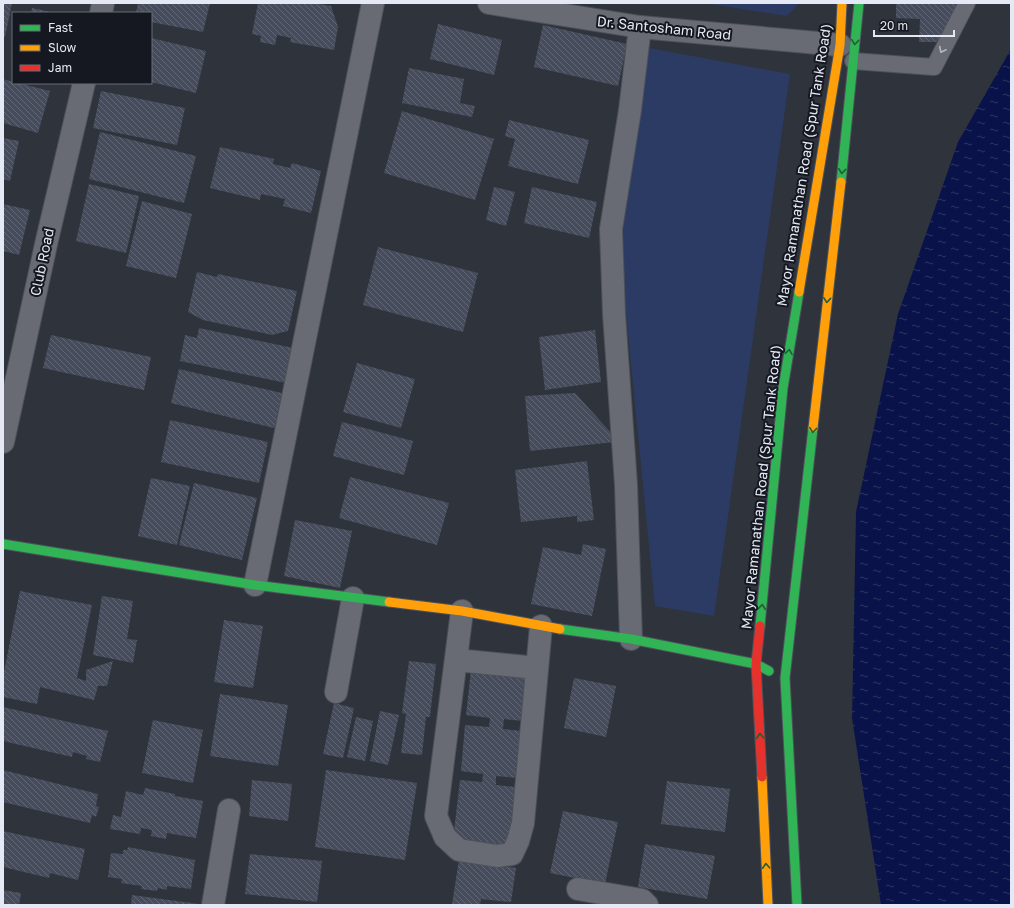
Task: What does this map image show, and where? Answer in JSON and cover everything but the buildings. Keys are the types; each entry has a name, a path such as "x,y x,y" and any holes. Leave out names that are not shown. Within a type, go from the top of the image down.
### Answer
{"main road":[{"name":"Mayor Ramanathan Road (Spur Tank Road)","path":"797,905 785,678 846,53 842,3"},
{"name":"Mayor Ramanathan Road (Spur Tank Road)","path":"768,905 756,664 783,388 846,53 859,3"},
{"path":"3,544 255,585 462,611 541,626 632,639 756,664 785,678"}],"street":[{"path":"255,585 373,3"},
{"name":"Dr. Santosham Road","path":"489,3 640,27 846,53"},
{"path":"632,639 626,485 614,314 611,229 630,110 640,27"},
{"name":"Club Road","path":"3,442 47,240 84,84"},
{"path":"336,692 353,598"},
{"path":"462,611 436,816 445,837 459,850 497,856 512,854 518,841 523,823 541,626"},
{"path":"456,660 537,668"},
{"path":"213,905 229,810"},
{"path":"578,889 642,900 647,905"}],"lane":[{"path":"846,53 934,67 967,3"}],"shaded area":[{"path":"704,3 799,3 787,16"},
{"path":"649,48 790,74 714,616 655,606 616,213"}],"water":[{"path":"1011,49 1011,905 881,905 852,718 856,512 898,314 958,142"}],"traffic: fast":[{"path":"841,182 859,3"},
{"path":"760,626 783,388 799,292"},
{"path":"797,905 785,678 813,428"},
{"path":"3,544 255,585 389,602"},
{"path":"560,629 631,639 756,664 769,671"}],"traffic: slow":[{"path":"799,292 840,45 842,3"},
{"path":"813,428 841,182"},
{"path":"389,602 462,611 560,629"},
{"path":"762,777 768,905"}],"traffic: jam":[{"path":"760,626 756,664 762,777"}]}
